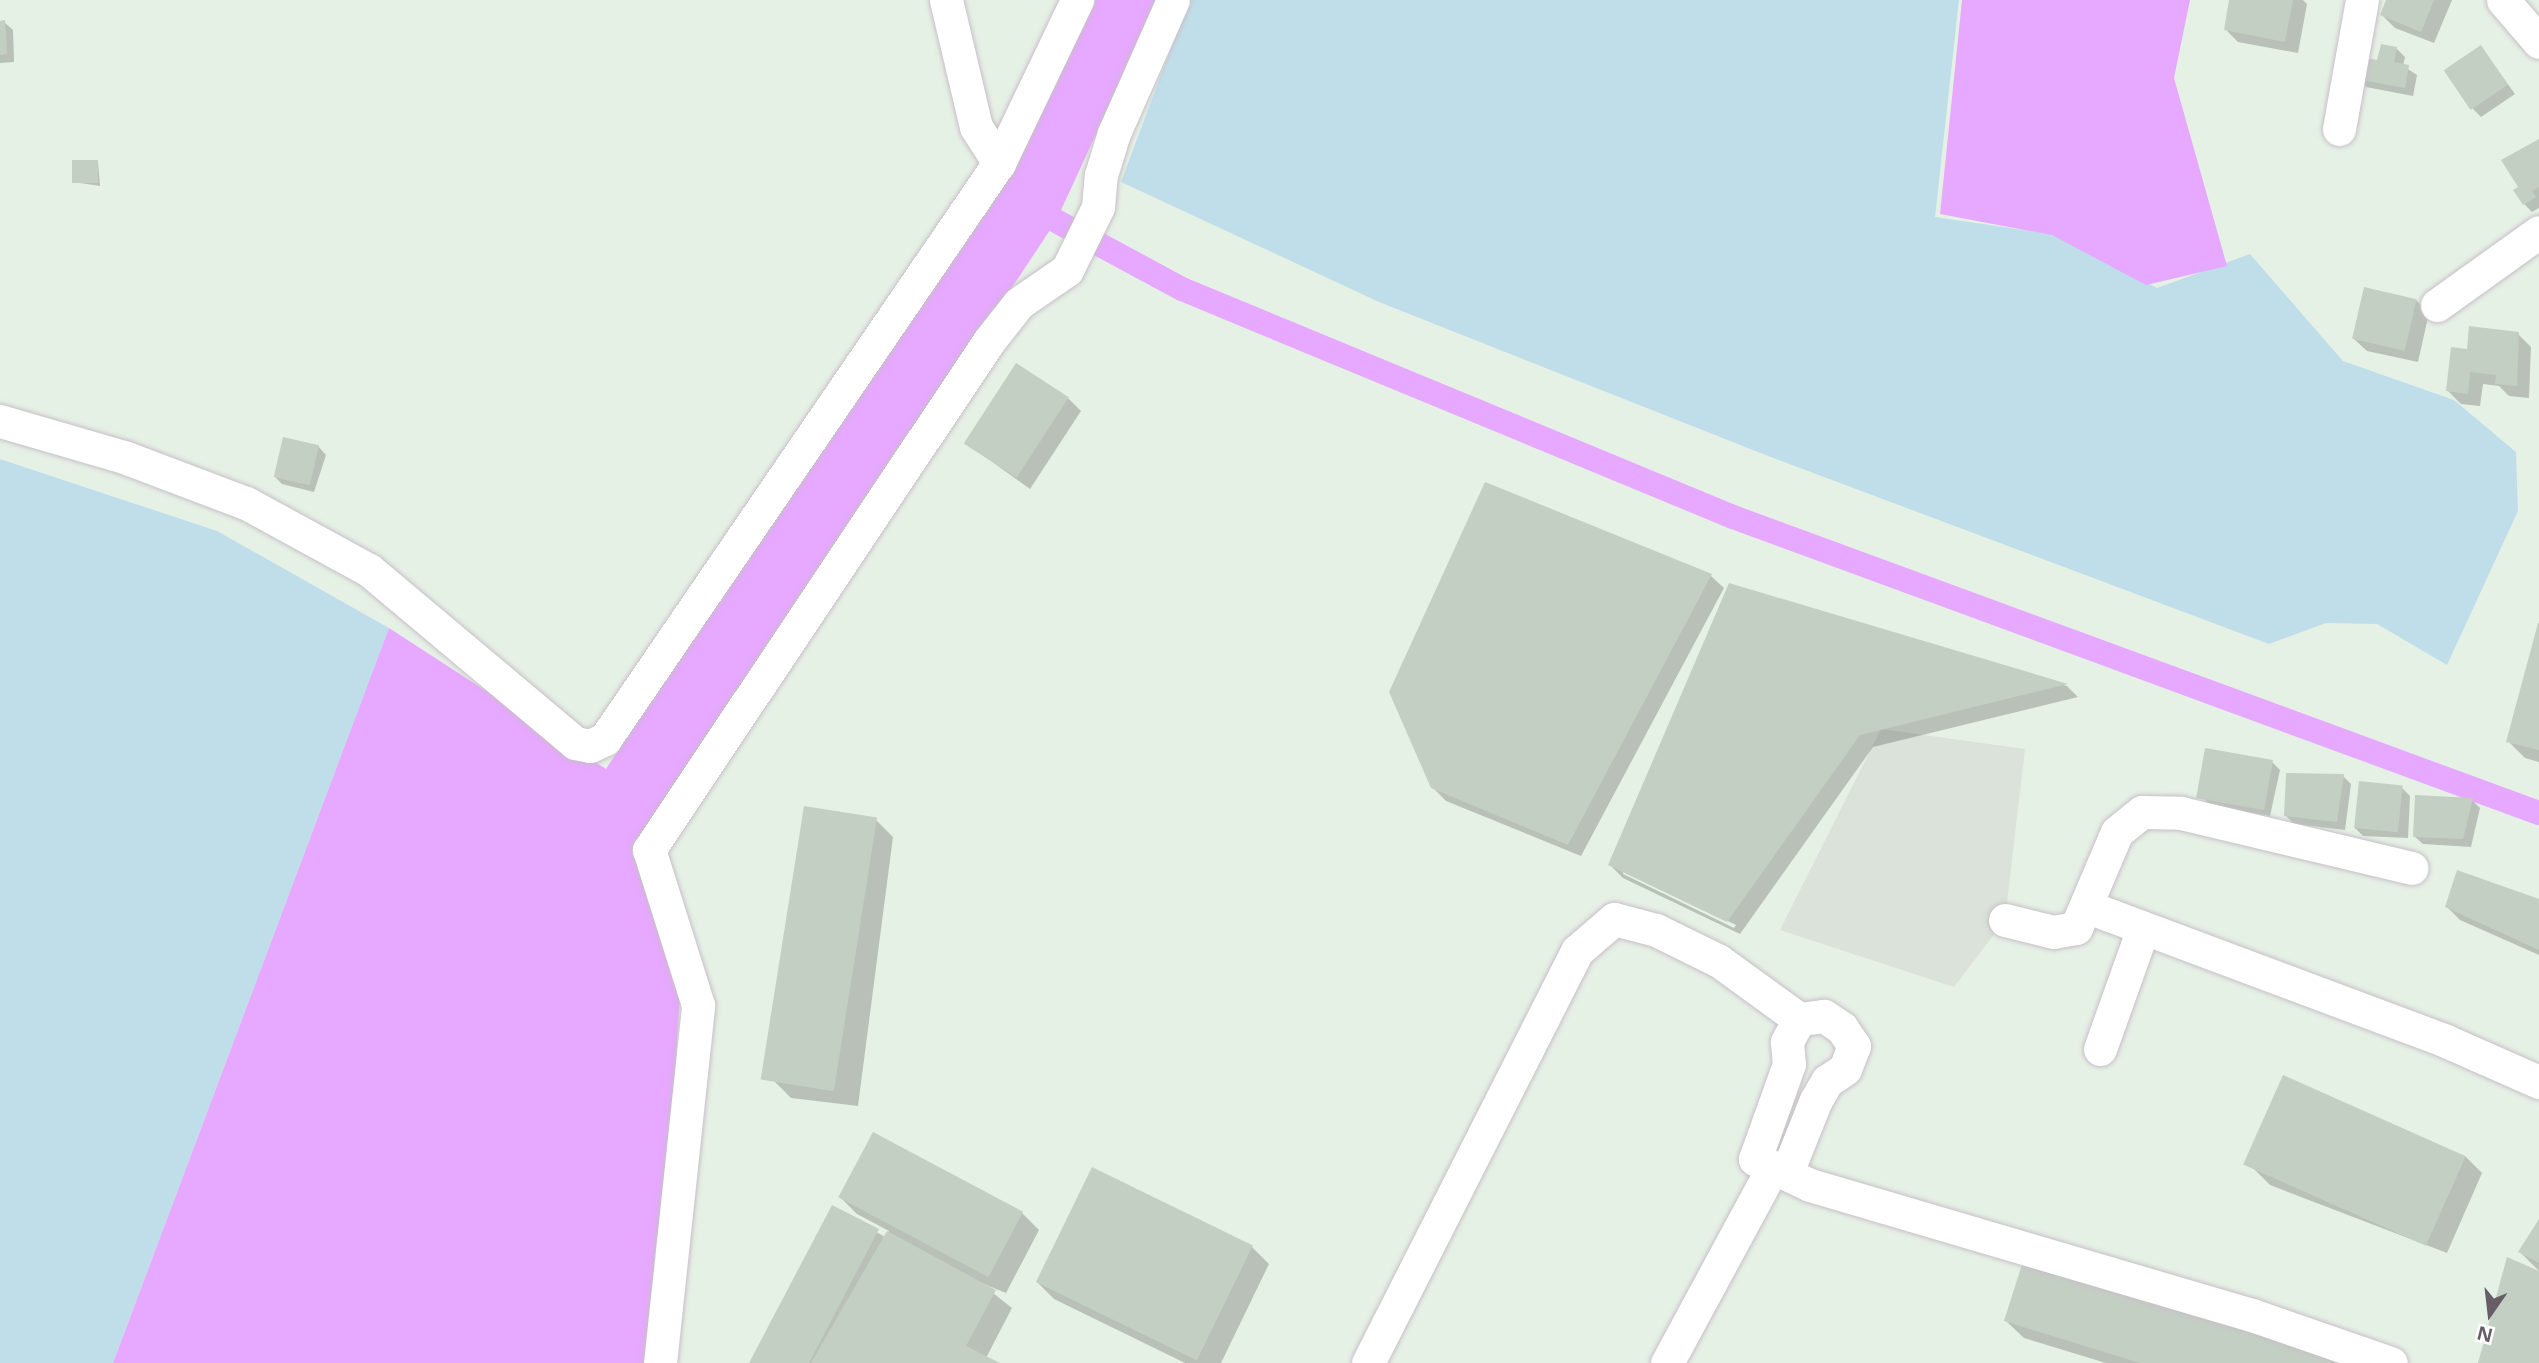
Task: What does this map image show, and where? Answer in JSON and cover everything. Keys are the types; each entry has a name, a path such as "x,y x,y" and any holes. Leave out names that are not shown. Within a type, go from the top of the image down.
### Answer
{"street":[{"path":"946,0 976,127 999,163"},
{"path":"0,421 124,457 246,503 369,570 575,743 590,746 606,739 999,163 1077,0"},
{"path":"660,1363 698,1005 649,850 989,341 1019,303 1067,270 1090,229 1114,133 1172,0"},
{"path":"2339,129 2362,0"},
{"path":"2503,0 2539,42"},
{"path":"2437,304 2539,232"},
{"path":"2005,920 2067,932 2081,922 2117,832 2128,819 2160,810 2412,868"},
{"path":"2088,907 2446,1041 2539,1082"},
{"path":"1368,1363 1577,951 1614,919 1656,930 1718,961 1799,1018 1824,1016 1842,1028 1854,1046 1845,1069 1827,1081 1780,1169 1667,1363"},
{"path":"2100,1049 2143,928"},
{"path":"1799,1018 1787,1042 1789,1064 1755,1159 1810,1185 2252,1315 2391,1363"}],"shaded area":[{"path":"1090,0 1158,0 1056,221 636,855 680,997 668,1177 646,1363 113,1363 389,628 606,769 799,470"},
{"path":"1189,0 1959,0 1935,217 2051,234 2157,288 2250,254 2343,361 2454,400 2516,452 2518,511 2447,665 2377,624 2326,623 2269,644 1768,456 1379,302 1121,182"},
{"path":"1962,0 2190,0 2174,78 2227,266 2146,285 2052,235 1940,214"},
{"path":"0,459 217,531 389,628 113,1363 0,1363"},
{"path":"1881,729 2025,749 2005,920 1954,987 1780,930"}],"building":[{"path":"2229,0 2293,0 2285,42 2224,30"},
{"path":"2386,0 2434,0 2421,32 2380,15"},
{"path":"5,20 7,54 0,55 0,21"},
{"path":"2381,44 2397,47 2394,62 2409,65 2405,88 2356,79 2361,57 2377,60"},
{"path":"2481,45 2508,85 2471,110 2444,70"},
{"path":"2539,139 2539,187 2532,191 2536,197 2523,205 2513,190 2518,187 2501,160"},
{"path":"72,160 98,160 98,183 72,183"},
{"path":"2364,287 2417,299 2405,351 2352,339"},
{"path":"2469,326 2519,332 2517,386 2495,384 2496,375 2470,372 2468,394 2446,391 2451,347 2467,349"},
{"path":"1016,363 1069,397 1017,478 964,444"},
{"path":"283,437 319,445 310,485 274,477"},
{"path":"1485,482 1712,574 1568,845 1431,788 1389,692"},
{"path":"1729,583 2068,684 1860,735 1727,922 1608,865"},
{"path":"2539,623 2539,750 2506,742"},
{"path":"2205,748 2273,760 2264,810 2196,798"},
{"path":"2286,773 2344,774 2337,822 2284,816"},
{"path":"2359,781 2403,786 2398,832 2354,828"},
{"path":"2415,795 2473,798 2463,839 2413,837"},
{"path":"804,806 877,818 834,1091 761,1080"},
{"path":"2457,870 2539,899 2539,950 2445,907"},
{"path":"2283,1075 2466,1156 2426,1246 2243,1165"},
{"path":"873,1132 1023,1212 988,1277 838,1197"},
{"path":"1092,1167 1253,1245 1197,1361 1036,1282"},
{"path":"832,1205 879,1229 809,1363 749,1363"},
{"path":"2539,1219 2539,1263 2518,1252"},
{"path":"887,1231 996,1290 966,1346 1000,1363 811,1363"},
{"path":"2507,1257 2539,1271 2539,1363 2478,1363"},
{"path":"2024,1258 2350,1363 2140,1363 2004,1321"}],"waterway":[{"path":"1056,221 1182,289 1733,517 2539,813"}]}
